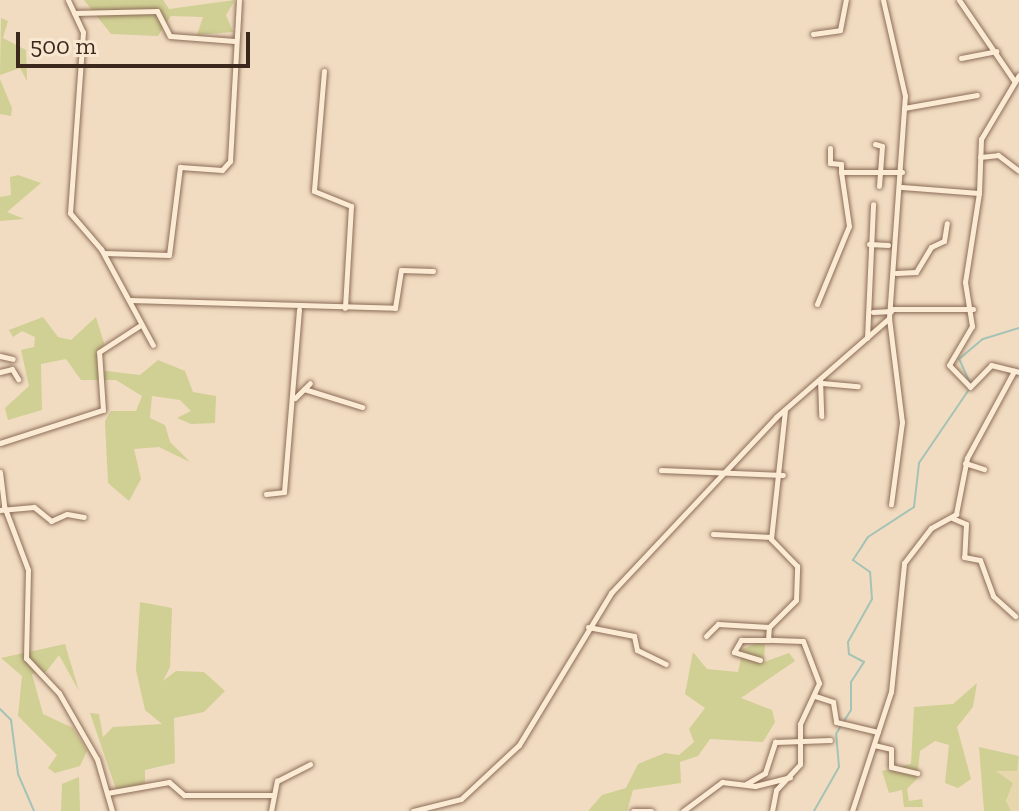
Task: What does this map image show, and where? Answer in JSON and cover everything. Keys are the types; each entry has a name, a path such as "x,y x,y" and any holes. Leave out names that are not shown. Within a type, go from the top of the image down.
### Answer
{"street":[{"path":"68,0 83,32 70,209 104,253 130,300 139,326 153,345"},
{"path":"81,0 86,9"},
{"path":"104,253 169,255 180,167 222,170 230,161 239,0"},
{"path":"813,34 840,30 846,0"},
{"path":"883,0 904,108 902,187 891,313 902,422 891,504"},
{"path":"959,0 1016,83"},
{"path":"74,13 86,9 157,11 170,36 235,41"},
{"path":"961,58 996,51"},
{"path":"324,71 314,191 351,206 345,308"},
{"path":"952,518 965,463 1016,372 984,367 970,387 953,373 950,359 971,329 973,309 965,282 979,193 983,132 1019,75"},
{"path":"904,108 977,95"},
{"path":"875,144 882,146 879,186"},
{"path":"817,304 849,226 841,164 830,163 830,148"},
{"path":"980,157 998,155 1019,171"},
{"path":"841,172 902,172"},
{"path":"902,187 979,193"},
{"path":"867,339 873,204"},
{"path":"896,273 916,272 931,247 944,240 947,223"},
{"path":"869,244 888,245"},
{"path":"130,300 299,310 397,308 401,270 433,271"},
{"path":"873,312 973,309"},
{"path":"266,494 284,492 299,310"},
{"path":"413,811 461,799 519,745 588,627 785,409 821,381 891,313"},
{"path":"0,443 103,410 100,349 139,326"},
{"path":"0,356 13,359"},
{"path":"0,372 12,369 18,379"},
{"path":"821,381 858,386"},
{"path":"821,381 821,416"},
{"path":"294,398 310,383"},
{"path":"304,389 362,407"},
{"path":"771,537 783,475 785,409"},
{"path":"965,463 984,469"},
{"path":"661,470 783,475"},
{"path":"0,472 3,509 28,570 26,658 63,699 97,759 112,811"},
{"path":"3,509 34,507 51,521 84,517"},
{"path":"852,811 891,692 904,563 931,528 952,518 966,524 964,557 980,560 993,596 1015,616"},
{"path":"713,534 771,537 797,569 795,602 769,627 768,640"},
{"path":"706,636 712,625 769,627"},
{"path":"588,627 634,636 637,650 666,664"},
{"path":"760,660 734,652 740,640 796,638 811,649 819,675 800,740 800,764 775,793 772,811"},
{"path":"815,696 833,702 838,724 878,732"},
{"path":"743,785 765,773 775,742 830,740"},
{"path":"874,745 891,749 891,767 917,773"},
{"path":"271,811 272,795 281,778 310,764"},
{"path":"683,811 722,782 743,785 791,777"},
{"path":"107,793 169,782 184,795 272,795"},
{"path":"633,811 651,811"}],"shaded area":[{"path":"84,0 163,0 169,9 235,0 226,15 233,32 197,35 203,17 171,16 158,36 111,34"},
{"path":"1,18 8,21 3,38 26,50 27,81 20,68 0,75"},
{"path":"0,79 12,108 11,116 0,114"},
{"path":"18,175 41,183 7,212 24,219 0,221 0,197 11,195 10,177"},
{"path":"43,317 58,337 71,340 96,317 104,343 98,370 140,375 158,360 185,371 193,392 216,396 215,423 191,424 177,418 191,411 180,400 152,396 150,418 165,425 170,442 190,462 159,447 134,449 141,479 129,501 108,483 105,421 111,411 136,411 142,396 116,380 81,380 66,359 41,364 42,410 8,420 5,408 29,386 21,350 34,347 35,337 22,331 13,337 9,330"},
{"path":"140,602 172,608 170,667 163,681 176,671 204,672 225,691 204,712 174,718 175,763 145,770 145,784 116,789 90,713 99,714 103,737 113,727 162,724 145,710 136,670"},
{"path":"757,643 765,644 764,662 789,653 795,661 741,698 772,710 775,722 763,742 710,739 698,756 680,762 681,783 633,790 627,811 588,811 602,795 626,788 638,764 665,753 679,755 694,742 689,729 705,708 685,694 693,652 707,669 738,672 743,649"},
{"path":"65,644 79,691 59,655 46,672 32,674 43,714 73,728 87,751 80,766 55,773 48,768 57,755 18,716 22,676 1,658"},
{"path":"977,683 973,707 957,727 971,779 958,788 945,783 949,745 935,741 920,751 917,779 907,789 909,801 922,799 923,807 904,807 902,790 889,793 882,771 911,764 914,707 953,704"},
{"path":"979,747 1019,756 1017,771 996,771 1013,783 1006,801 1011,811 984,811"},
{"path":"1019,761 1019,811 1011,811 1006,802 1013,783 996,771 1017,771"},
{"path":"79,777 80,811 61,811 62,784"}],"waterway":[{"path":"969,381 959,359 983,339 1019,328"},
{"path":"814,811 839,767 836,734 851,710 851,682 864,662 849,654 848,642 872,599 870,572 853,560 868,537 914,507 919,463 970,388"},
{"path":"0,709 11,720 18,774 34,811"}]}
